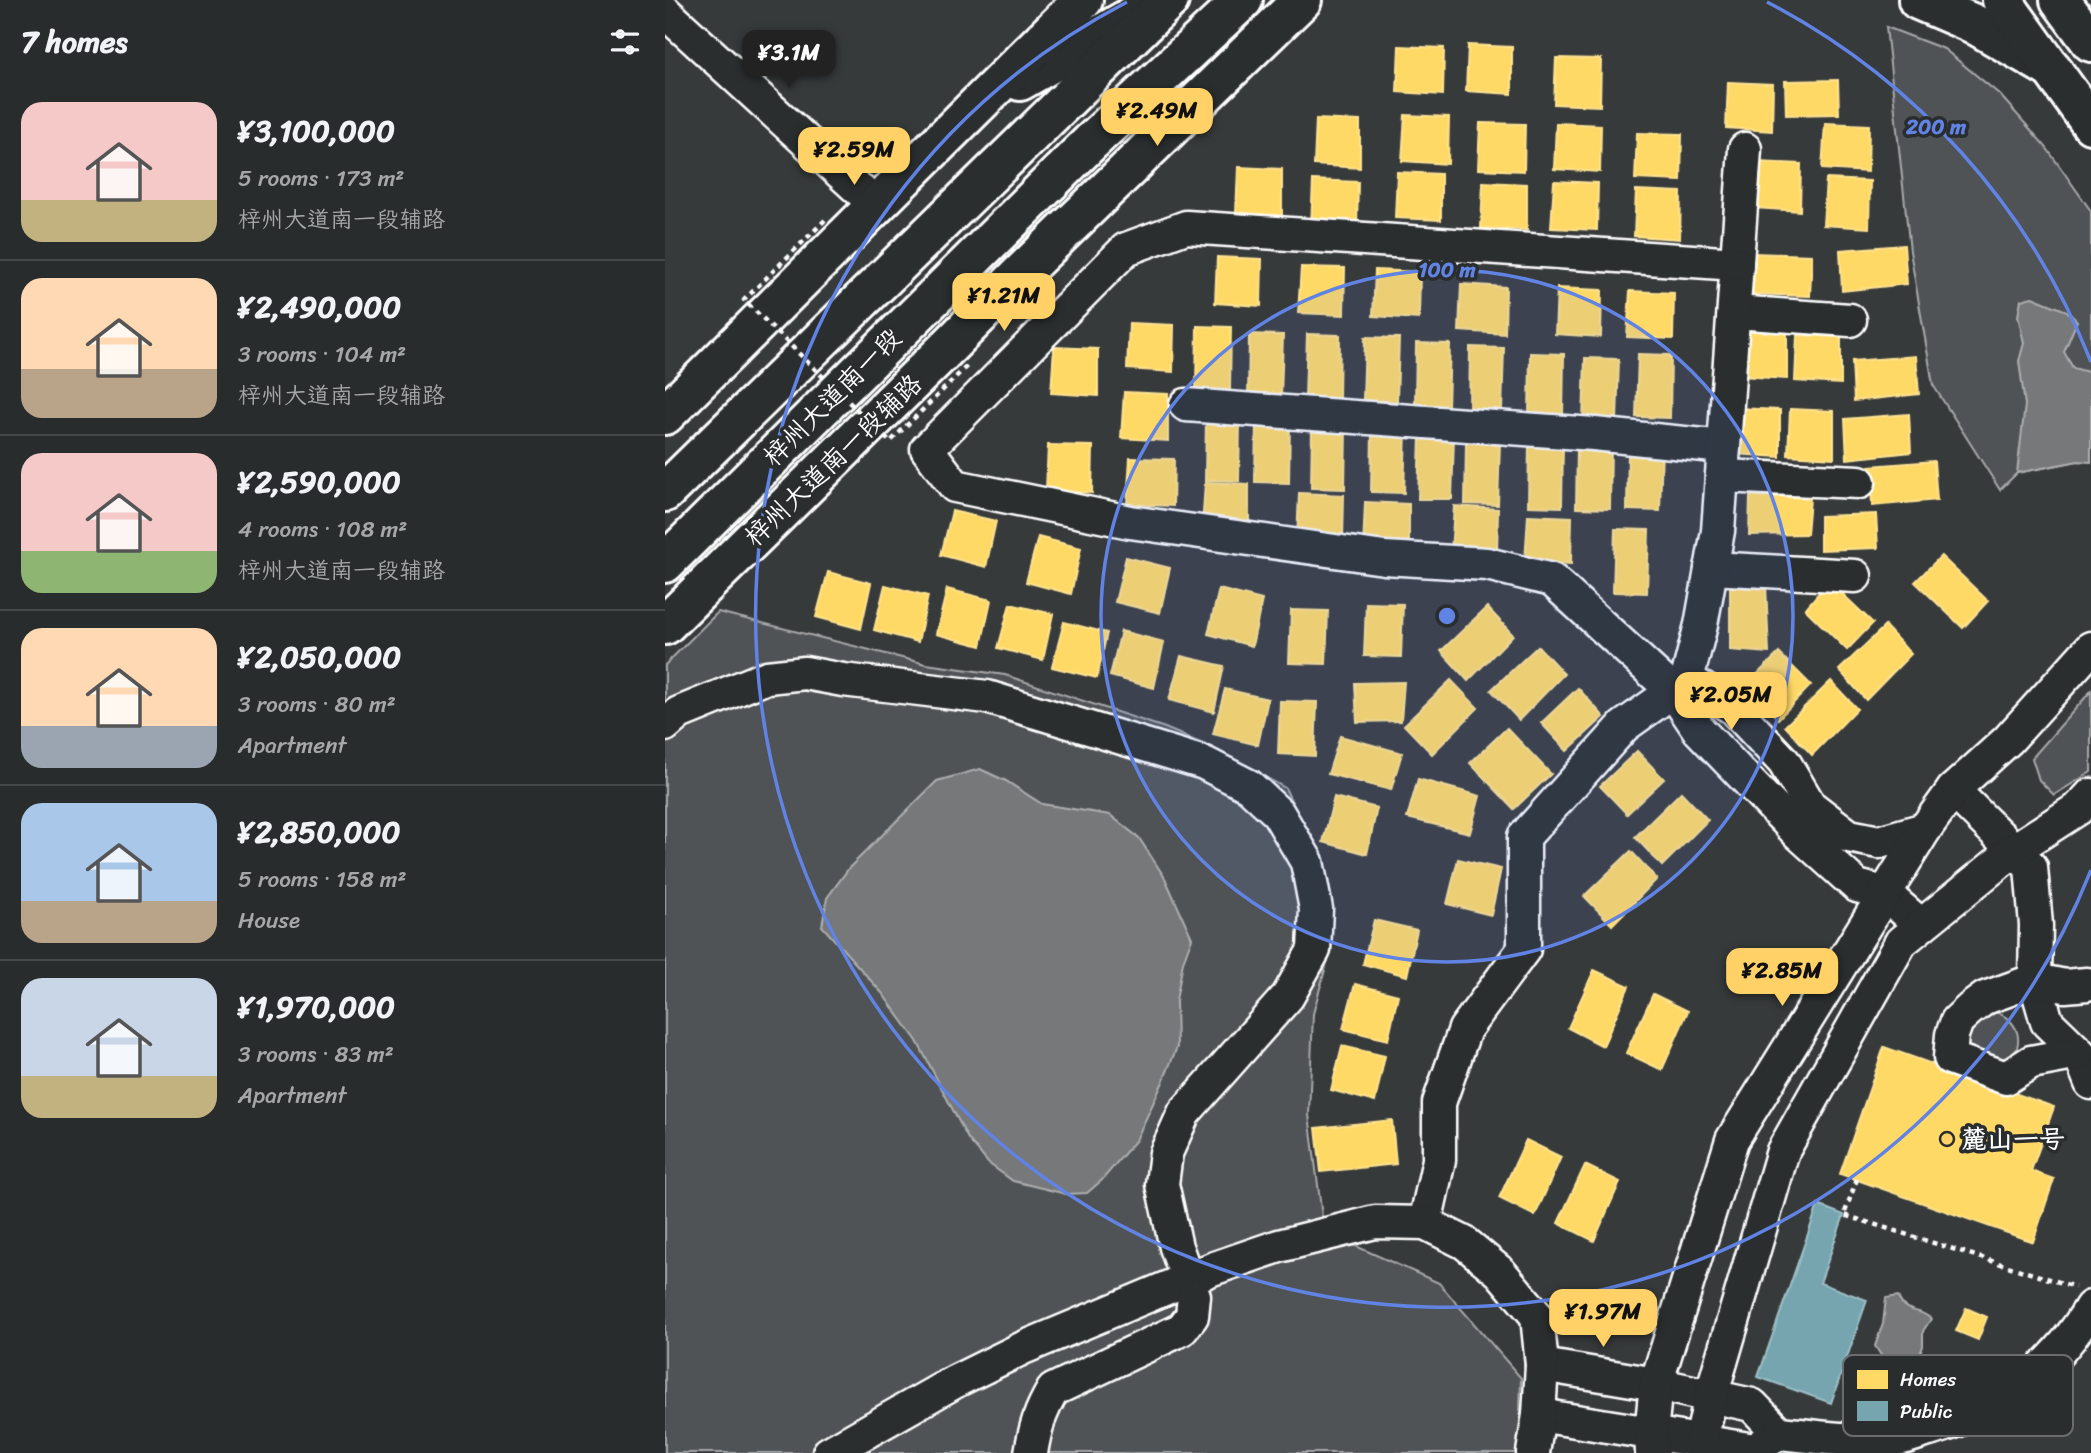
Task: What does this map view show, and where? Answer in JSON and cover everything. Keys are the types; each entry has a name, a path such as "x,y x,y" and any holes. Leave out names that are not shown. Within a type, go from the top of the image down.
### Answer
{"main road":[{"path":"665,415 1083,0"},
{"path":"977,106 1161,0"},
{"name":"梓州大道南一段","path":"665,492 1169,0"},
{"name":"梓州大道南一段","path":"665,563 1091,142 1243,0"},
{"name":"梓州大道南一段辅路","path":"665,625 1302,0"},
{"path":"1918,0 1974,24 2053,70"},
{"path":"2002,0 2091,124"},
{"path":"1019,275 1091,142 1202,98"}],"street":[{"path":"665,12 877,206"},
{"path":"1425,1223 1439,1160 1439,1103 1465,1029 1524,949 1524,837 1624,726 1680,685 1701,625 1718,531 1745,149"},
{"path":"1737,264 1186,227 1126,249 927,449 955,486 1130,522 1384,558 1487,564 1552,580 1680,685 1734,708 1784,762 1810,806 1849,836 1879,842 1925,829"},
{"path":"1734,312 1850,320"},
{"path":"1186,405 1594,434 1723,461 1859,482"},
{"path":"1711,568 1855,576"},
{"path":"1651,1443 1656,1384 1732,1140 1884,893 1953,790 2008,740 2091,648"},
{"path":"665,725 680,713 767,677 805,673 987,697 1204,763 1249,786 1278,813 1307,862 1316,909 1314,950 1288,996 1184,1113 1166,1153 1162,1184 1175,1247 1181,1261"},
{"path":"1680,685 1699,730 1797,832 1857,886 1884,893 1921,925"},
{"path":"1738,771 1746,753 1769,746"},
{"path":"1953,790 2031,867 2036,925 2035,980 2047,1022 2079,1052 2091,1083"},
{"path":"1701,1447 1711,1396 1783,1151 1901,942 2014,850 2079,808 2091,795"},
{"path":"2079,1052 2031,1062 2005,1078 1950,1058 1952,1035 1957,1021 1985,998 2035,980 2065,986 2090,980"},
{"path":"829,1453 956,1381 1023,1348 1212,1269 1279,1246 1375,1222 1425,1223 1465,1243 1500,1272 1537,1316 1542,1365 1539,1415 1533,1453"},
{"path":"1031,1453 1035,1429 1053,1390 1182,1329 1192,1316 1194,1296"},
{"path":"2055,1355 2079,1327 2085,1297"},
{"path":"1542,1365 1656,1384 1752,1405 1779,1433 1894,1440 1908,1436"},
{"path":"1539,1415 1651,1443 1701,1447 1755,1450 1779,1433"}],"path":[{"path":"825,220 744,300 890,442 969,364"},
{"path":"1857,1179 1844,1214 2085,1297"}],"shaded area":[{"path":"1886,27 1944,49 1999,94 2046,147 2091,211 2091,462 2078,461 2017,473 2000,490 1933,385 1910,251"},
{"path":"2032,297 2067,311 2077,321 2064,352 2073,368 2091,371 2091,462 2078,461 2017,473 2025,405 2019,361 2024,343 2018,316 2021,300"},
{"path":"718,612 926,664 1005,675 1165,728 1215,749 1285,788 1322,862 1332,944 1313,1014 1309,1115 1324,1232 1439,1283 1521,1378 1519,1453 665,1453 665,665"},
{"path":"2091,691 2091,772 2054,795 2039,780 2032,758"},
{"path":"980,769 1006,781 1042,804 1110,815 1139,838 1165,878 1192,938 1183,962 1176,1001 1177,1047 1162,1084 1136,1140 1102,1180 1087,1193 1066,1194 1013,1181 988,1163 968,1139 917,1041 882,993 822,926 827,898 849,868 937,781"},
{"path":"1993,1011 2014,1026 2017,1048 2007,1064 1971,1064 1962,1028"},
{"path":"1898,1296 1908,1309 1931,1319 1923,1331 1923,1346 1920,1355 1881,1355 1875,1346 1883,1324 1886,1298"}],"building: Homes":[{"path":"1468,45 1512,47 1512,94 1466,91"},
{"path":"1399,46 1444,48 1443,95 1397,92"},
{"path":"1556,58 1601,59 1600,106 1554,104"},
{"path":"1838,80 1839,114 1786,115 1785,81"},
{"path":"1728,82 1773,84 1772,131 1726,128"},
{"path":"1405,115 1449,117 1448,164 1402,161"},
{"path":"1316,119 1360,121 1360,168 1314,165"},
{"path":"1480,123 1525,124 1524,171 1478,169"},
{"path":"1556,123 1601,125 1600,172 1554,169"},
{"path":"1825,123 1869,125 1868,172 1822,169"},
{"path":"1637,133 1682,134 1681,181 1635,179"},
{"path":"1757,162 1801,164 1800,211 1755,208"},
{"path":"1238,167 1282,169 1282,216 1236,213"},
{"path":"1397,172 1441,174 1441,220 1395,218"},
{"path":"1826,179 1870,181 1869,228 1823,225"},
{"path":"1313,180 1358,182 1357,229 1311,227"},
{"path":"1554,181 1598,183 1597,230 1551,228"},
{"path":"1483,182 1527,184 1527,230 1481,228"},
{"path":"1636,190 1681,192 1680,239 1634,236"},
{"path":"1904,245 1907,284 1842,291 1840,250"},
{"path":"1752,253 1812,255 1810,296 1751,294"},
{"path":"1217,257 1262,259 1261,306 1215,303"},
{"path":"1301,267 1345,268 1344,315 1298,313"},
{"path":"1375,270 1420,272 1419,319 1373,316"},
{"path":"1461,284 1506,287 1505,334 1459,331"},
{"path":"1557,288 1602,290 1601,337 1555,334"},
{"path":"1630,291 1674,293 1673,339 1627,337"},
{"path":"1129,323 1174,325 1173,372 1127,369"},
{"path":"1197,326 1231,327 1230,390 1196,389"},
{"path":"1743,330 1787,332 1787,379 1741,376"},
{"path":"1249,334 1283,335 1281,398 1248,397"},
{"path":"1307,334 1340,335 1339,399 1305,398"},
{"path":"1797,335 1841,337 1841,384 1795,381"},
{"path":"1365,337 1399,338 1397,401 1363,400"},
{"path":"1416,343 1450,344 1448,407 1415,406"},
{"path":"1054,347 1098,349 1098,396 1051,393"},
{"path":"1470,347 1504,348 1502,411 1469,410"},
{"path":"1530,353 1564,354 1563,417 1529,416"},
{"path":"1638,354 1671,355 1670,418 1636,417"},
{"path":"1916,356 1919,394 1854,401 1852,361"},
{"path":"1585,358 1619,359 1617,422 1583,421"},
{"path":"1124,392 1168,394 1168,441 1121,438"},
{"path":"1736,408 1780,410 1780,457 1734,454"},
{"path":"1790,409 1834,411 1834,458 1788,455"},
{"path":"1909,414 1911,452 1847,459 1845,419"},
{"path":"1206,417 1240,418 1239,481 1205,480"},
{"path":"1256,418 1290,419 1289,483 1255,482"},
{"path":"1312,425 1346,426 1345,489 1311,488"},
{"path":"1372,429 1406,430 1404,493 1371,492"},
{"path":"1420,436 1454,436 1452,499 1418,499"},
{"path":"1466,441 1500,442 1498,505 1465,504"},
{"path":"1529,442 1563,443 1562,507 1528,506"},
{"path":"1048,445 1093,446 1092,493 1046,490"},
{"path":"1577,445 1611,445 1610,509 1576,508"},
{"path":"1628,447 1662,448 1660,511 1627,510"},
{"path":"1130,458 1174,459 1173,506 1127,504"},
{"path":"1934,461 1937,500 1872,506 1870,466"},
{"path":"1205,482 1249,484 1249,531 1202,528"},
{"path":"1299,493 1344,495 1343,541 1297,539"},
{"path":"1750,496 1810,498 1807,534 1749,535"},
{"path":"1365,502 1409,504 1409,551 1363,549"},
{"path":"1454,506 1498,509 1497,555 1451,553"},
{"path":"952,511 996,521 986,567 941,555"},
{"path":"1876,514 1878,548 1820,550 1820,516"},
{"path":"1528,515 1572,517 1571,564 1525,562"},
{"path":"1615,529 1649,530 1647,593 1613,592"},
{"path":"1038,537 1081,548 1071,594 1026,582"},
{"path":"1941,556 1988,601 1963,628 1915,582"},
{"path":"1126,557 1170,568 1160,613 1115,602"},
{"path":"828,572 871,583 861,629 816,617"},
{"path":"1829,581 1873,623 1847,650 1805,609"},
{"path":"885,585 928,596 918,642 874,630"},
{"path":"1766,585 1769,653 1730,650 1730,586"},
{"path":"947,589 991,600 981,646 936,634"},
{"path":"1219,589 1262,600 1252,646 1208,634"},
{"path":"1366,603 1403,604 1401,657 1364,656"},
{"path":"1010,604 1053,614 1043,660 998,648"},
{"path":"1487,607 1513,635 1468,681 1441,651"},
{"path":"1291,610 1328,611 1326,664 1289,663"},
{"path":"1064,622 1107,633 1097,678 1052,667"},
{"path":"1885,626 1911,654 1866,700 1839,670"},
{"path":"1121,631 1164,642 1154,688 1110,676"},
{"path":"1538,646 1564,674 1519,720 1491,690"},
{"path":"1779,653 1811,685 1778,719 1746,685"},
{"path":"1181,656 1224,666 1214,712 1169,700"},
{"path":"1451,680 1478,708 1432,754 1404,725"},
{"path":"1831,681 1857,709 1812,755 1785,726"},
{"path":"1404,682 1401,721 1357,722 1355,683"},
{"path":"1578,688 1604,717 1567,751 1541,723"},
{"path":"1225,689 1268,699 1258,745 1213,734"},
{"path":"1280,701 1317,702 1315,756 1278,754"},
{"path":"1507,728 1551,774 1514,809 1470,763"},
{"path":"1340,736 1402,753 1391,790 1328,774"},
{"path":"1637,751 1664,779 1627,814 1600,786"},
{"path":"1418,779 1480,796 1470,833 1407,818"},
{"path":"1681,792 1708,820 1662,866 1635,837"},
{"path":"1334,797 1377,808 1367,854 1323,842"},
{"path":"1631,851 1657,879 1612,925 1584,896"},
{"path":"1458,859 1501,869 1491,915 1447,904"},
{"path":"1374,920 1417,930 1407,976 1363,964"},
{"path":"1594,970 1629,986 1603,1046 1568,1028"},
{"path":"1355,984 1398,995 1388,1040 1343,1029"},
{"path":"1653,994 1688,1011 1662,1070 1626,1053"},
{"path":"1342,1046 1385,1056 1375,1102 1331,1090"},
{"name":"麓山一号","path":"1884,1047 2054,1107 2031,1171 2054,1179 2033,1242 1840,1174"},
{"path":"1392,1120 1396,1164 1321,1172 1316,1128"},
{"path":"1526,1140 1561,1157 1535,1216 1499,1198"},
{"path":"1585,1165 1620,1182 1594,1241 1558,1223"},
{"path":"1966,1308 1987,1317 1978,1340 1956,1331"}],"building: Public":[{"path":"1818,1205 1844,1215 1820,1283 1867,1300 1848,1355 1843,1355 1843,1369 1831,1403 1758,1377"}],"place":[{"name":"麓山一号","path":"1947,1139"}]}
